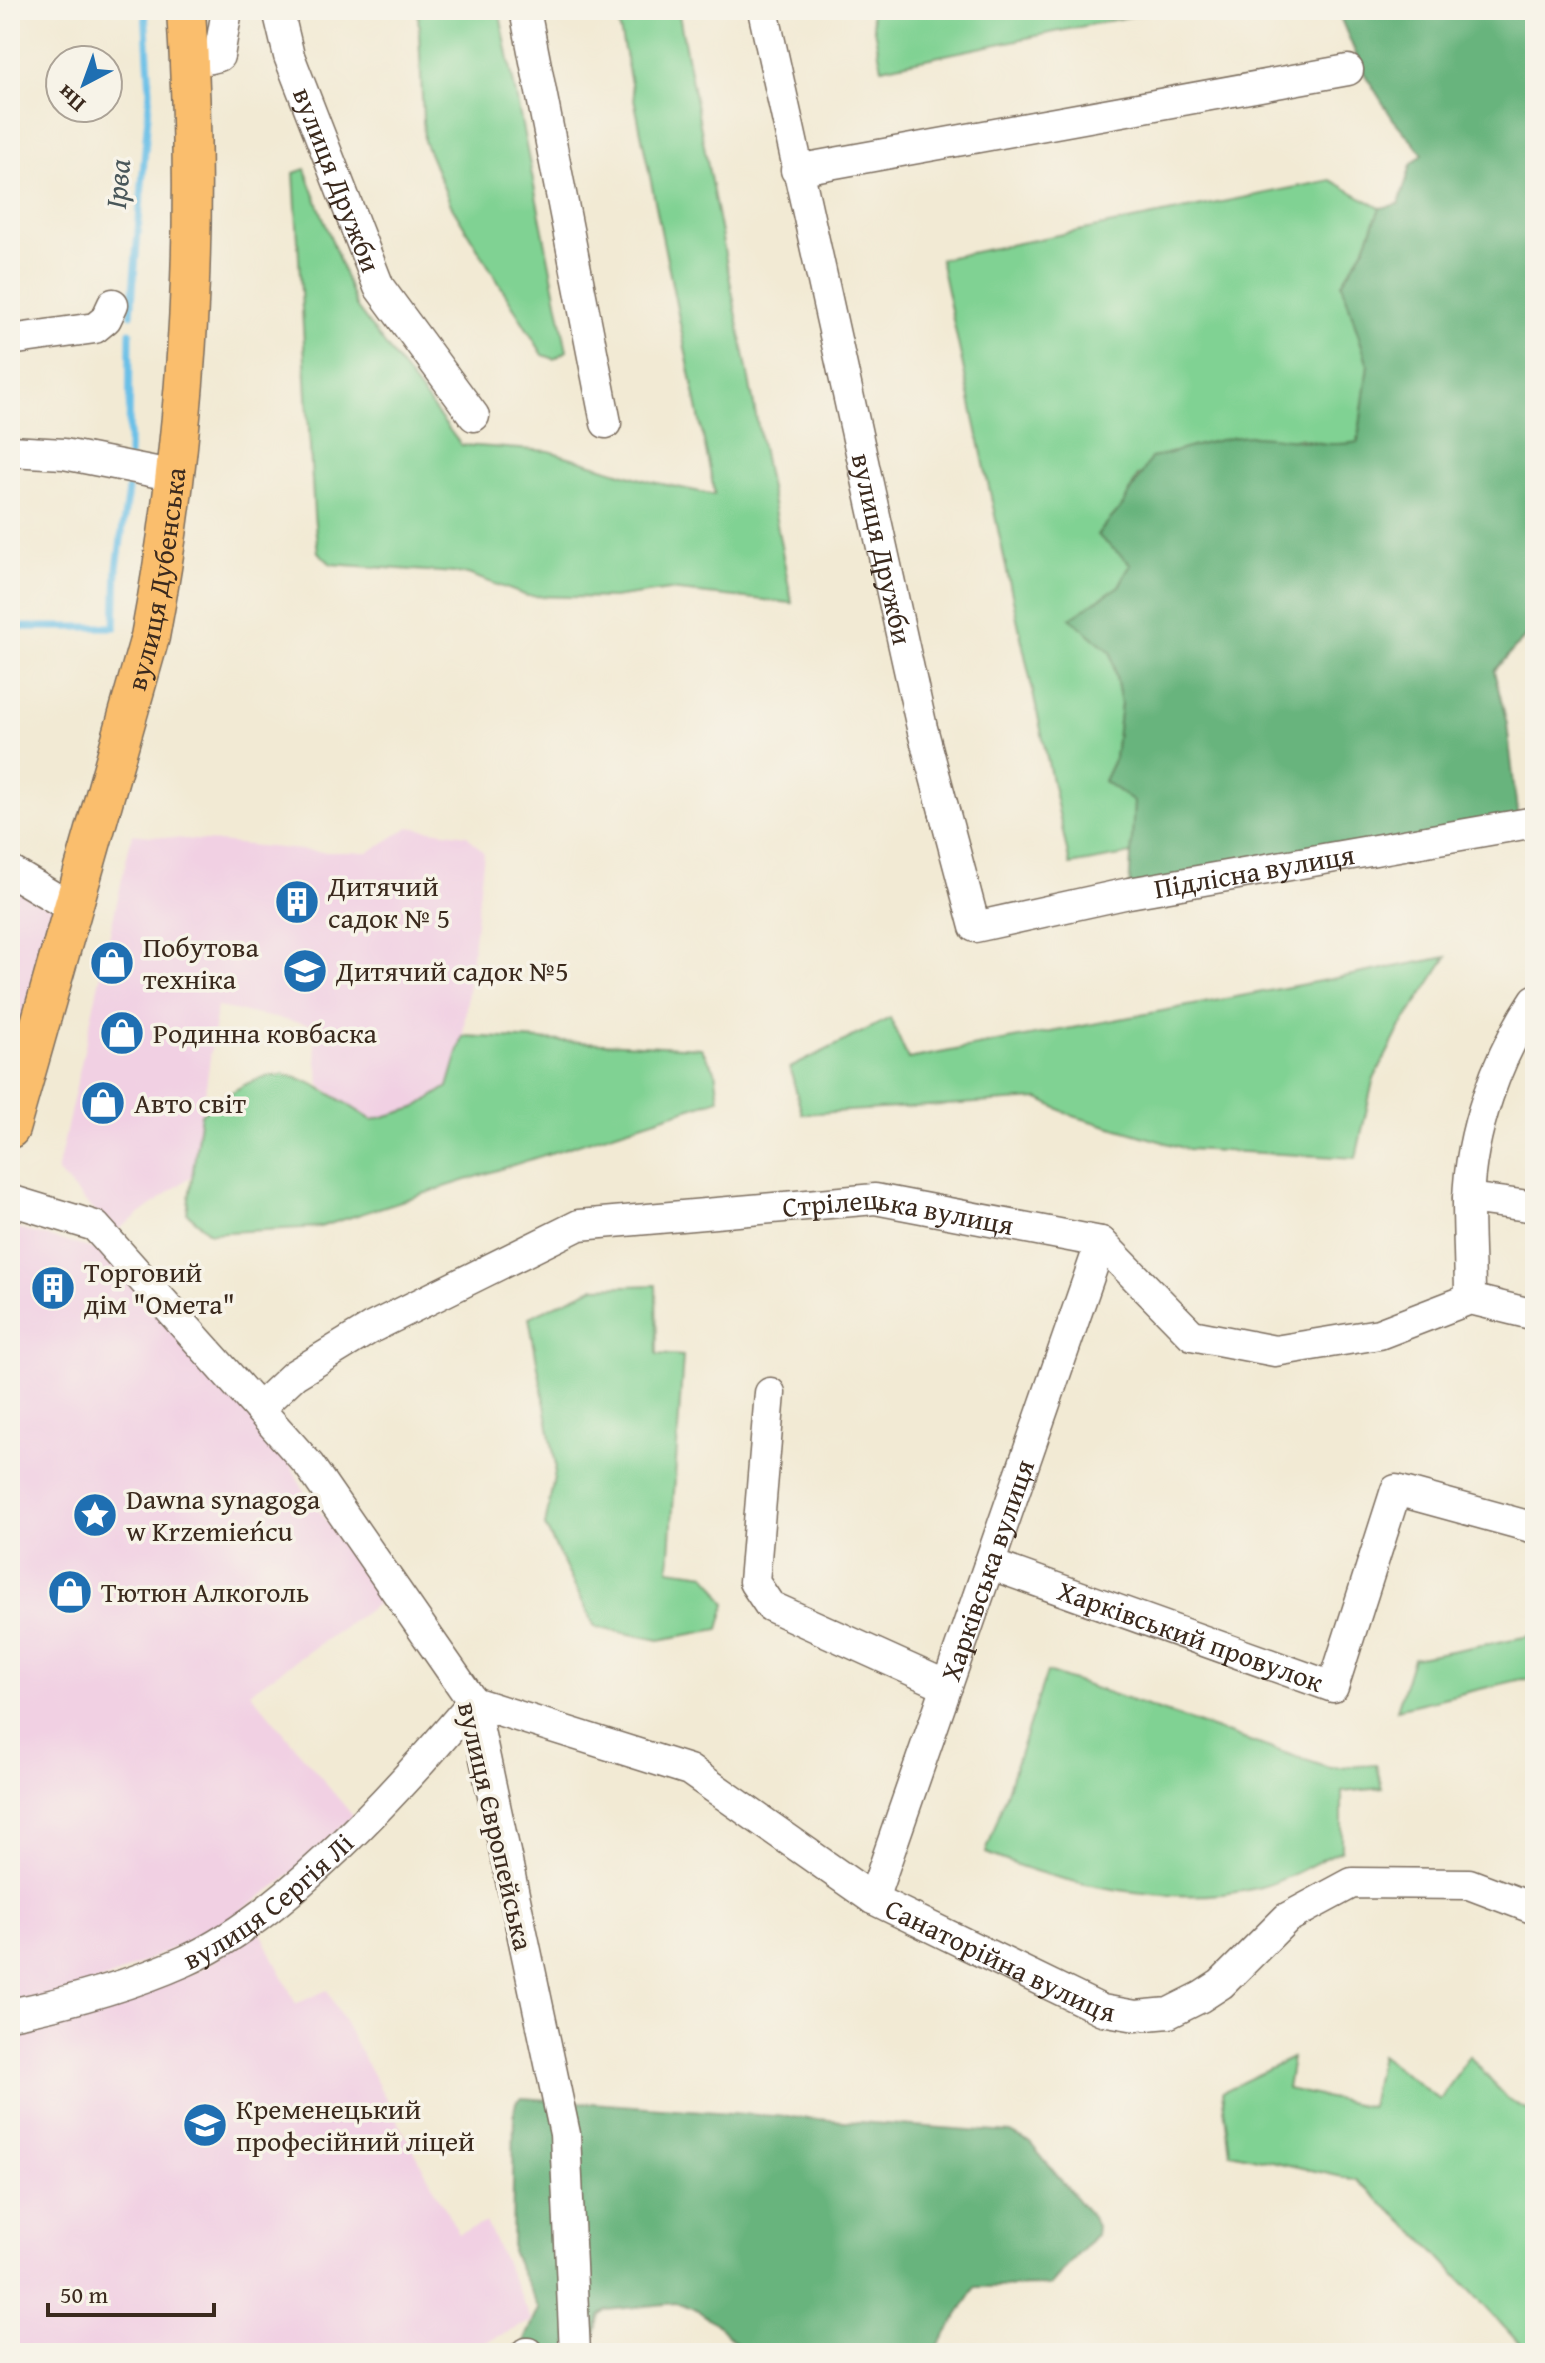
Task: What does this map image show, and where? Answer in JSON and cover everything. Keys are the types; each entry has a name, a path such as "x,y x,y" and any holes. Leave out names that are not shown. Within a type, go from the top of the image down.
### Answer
{"main road":[{"name":"вулиця Дубенська","path":"10,1129 75,910 150,637 176,476 194,169 186,10"}],"street":[{"path":"190,63 219,56 227,10"},
{"name":"вулиця Дружби","path":"278,10 289,56 379,287 474,416"},
{"path":"525,10 606,423"},
{"name":"вулиця Дружби","path":"763,10 922,728 975,927"},
{"path":"796,170 1348,70"},
{"path":"10,340 95,328 106,319 113,304"},
{"path":"10,451 64,454 176,476"},
{"name":"Підлісна вулиця","path":"975,927 1129,893 1535,822"},
{"path":"10,871 75,910"},
{"path":"1470,1299 1468,1198 1486,1107 1510,1038 1535,1000"},
{"path":"1468,1198 1535,1207"},
{"name":"Стрілецька вулиця","path":"260,1407 294,1375 371,1328 579,1225 875,1199 1101,1242"},
{"name":"вулиця Європейська","path":"10,1200 95,1226 309,1465 473,1702 565,2134 575,2353"},
{"path":"1101,1242 1192,1335 1275,1351 1379,1334 1470,1299 1535,1315"},
{"name":"Харківська вулиця","path":"873,1899 1101,1242"},
{"path":"770,1393 754,1582 770,1606 947,1686"},
{"name":"Харківський провулок","path":"989,1564 1333,1687 1396,1490 1535,1528"},
{"name":"Санаторійна вулиця","path":"473,1702 689,1770 873,1899 1102,2010 1136,2016 1169,2013 1201,1997 1221,1984 1287,1918 1352,1883 1469,1884 1535,1909"},
{"name":"вулиця Сергія Лі","path":"10,2014 116,1989 187,1960 248,1924 349,1834 428,1755 473,1702"}],"shaded area":[{"name":"Дитячий садок №5","path":"409,827 467,835 484,853 463,1035 448,1087 415,1108 372,1121 320,1085 312,1025 217,1007 194,1174 114,1233 57,1172 132,834 322,852 369,852"},
{"path":"10,871 75,910 10,1129"},
{"path":"11,1227 109,1253 283,1449 305,1493 387,1597 250,1692 353,1816 283,1881 220,1926 116,1975 10,2014"},
{"name":"Кременецький професійний ліцей","path":"260,1930 296,2004 327,1990 459,2234 486,2222 532,2321 462,2353 10,2353 10,2028 81,2013 200,1970"}],"green space":[{"path":"418,10 499,10 567,351 554,359 543,355 451,205 424,141"},
{"path":"616,10 678,10 792,603 669,590 613,598 527,596 468,574 331,564 318,552 314,515 294,173 305,169 357,308 461,445 549,451 648,481 715,495"},
{"path":"870,10 1161,10 882,68"},
{"path":"1337,10 1535,10 1535,626 1494,671 1507,724 1518,820 1129,893 1134,802 1104,781 1115,758 1121,703 1111,652 1070,618 1119,586 1131,564 1097,535 1123,505 1151,458 1248,436 1331,444 1358,442 1368,365 1342,283 1365,247 1380,208 1399,204 1411,165 1423,154 1393,119 1364,73"},
{"path":"1331,180 1380,208 1365,247 1342,283 1368,365 1358,443 1335,446 1298,438 1138,475 1123,505 1098,534 1131,564 1119,586 1111,651 1121,703 1115,758 1104,781 1134,802 1132,854 1070,865 940,259"},
{"path":"1447,957 1400,1028 1373,1081 1356,1158 1187,1149 1073,1116 1039,1099 802,1114 790,1068 890,1018 908,1059"},
{"path":"463,1036 701,1048 715,1070 719,1099 320,1227 210,1233 187,1213 201,1114 228,1094 270,1076 288,1076 324,1090 372,1120 415,1108 448,1087"},
{"path":"656,1285 657,1354 683,1356 669,1569 706,1574 726,1604 719,1629 659,1640 595,1627 545,1526 556,1466 529,1317 595,1287"},
{"path":"1535,1635 1535,1680 1522,1679 1397,1709 1413,1658"},
{"path":"1047,1672 1329,1768 1376,1764 1382,1788 1342,1792 1342,1850 1290,1876 1257,1888 1225,1894 1155,1894 1083,1883 1016,1865 986,1853"},
{"path":"1380,2055 1440,2100 1469,2056 1507,2099 1535,2114 1535,2353 1528,2353 1423,2239 1356,2180 1230,2152 1222,2092 1292,2058 1287,2089 1370,2107"},
{"path":"522,2098 1011,2133 1030,2143 1091,2216 1097,2226 1096,2234 1050,2286 976,2287 934,2353 747,2353 705,2316 676,2303 606,2310 600,2316 590,2353 530,2353 523,2344 539,2309 512,2253 514,2112 516,2102"}],"waterway":[{"name":"Ірва","path":"131,314 150,91 145,10"},
{"name":"Ірва","path":"129,455 130,332"},
{"name":"Ірва","path":"10,627 115,627 117,568 128,490"}],"place":[{"name":"Дитячий садок № 5","path":"297,902"},
{"name":"Побутова техніка","path":"112,963"},
{"name":"Дитячий садок №5","path":"305,971"},
{"name":"Родинна ковбаска","path":"122,1033"},
{"name":"Авто світ","path":"103,1103"},
{"name":"Торговий дім \"Омета\"","path":"53,1288"},
{"name":"Dawna synagoga w Krzemieńcu","path":"95,1515"},
{"name":"Тютюн Алкоголь","path":"70,1592"},
{"name":"Кременецький професійний ліцей","path":"205,2125"}]}
